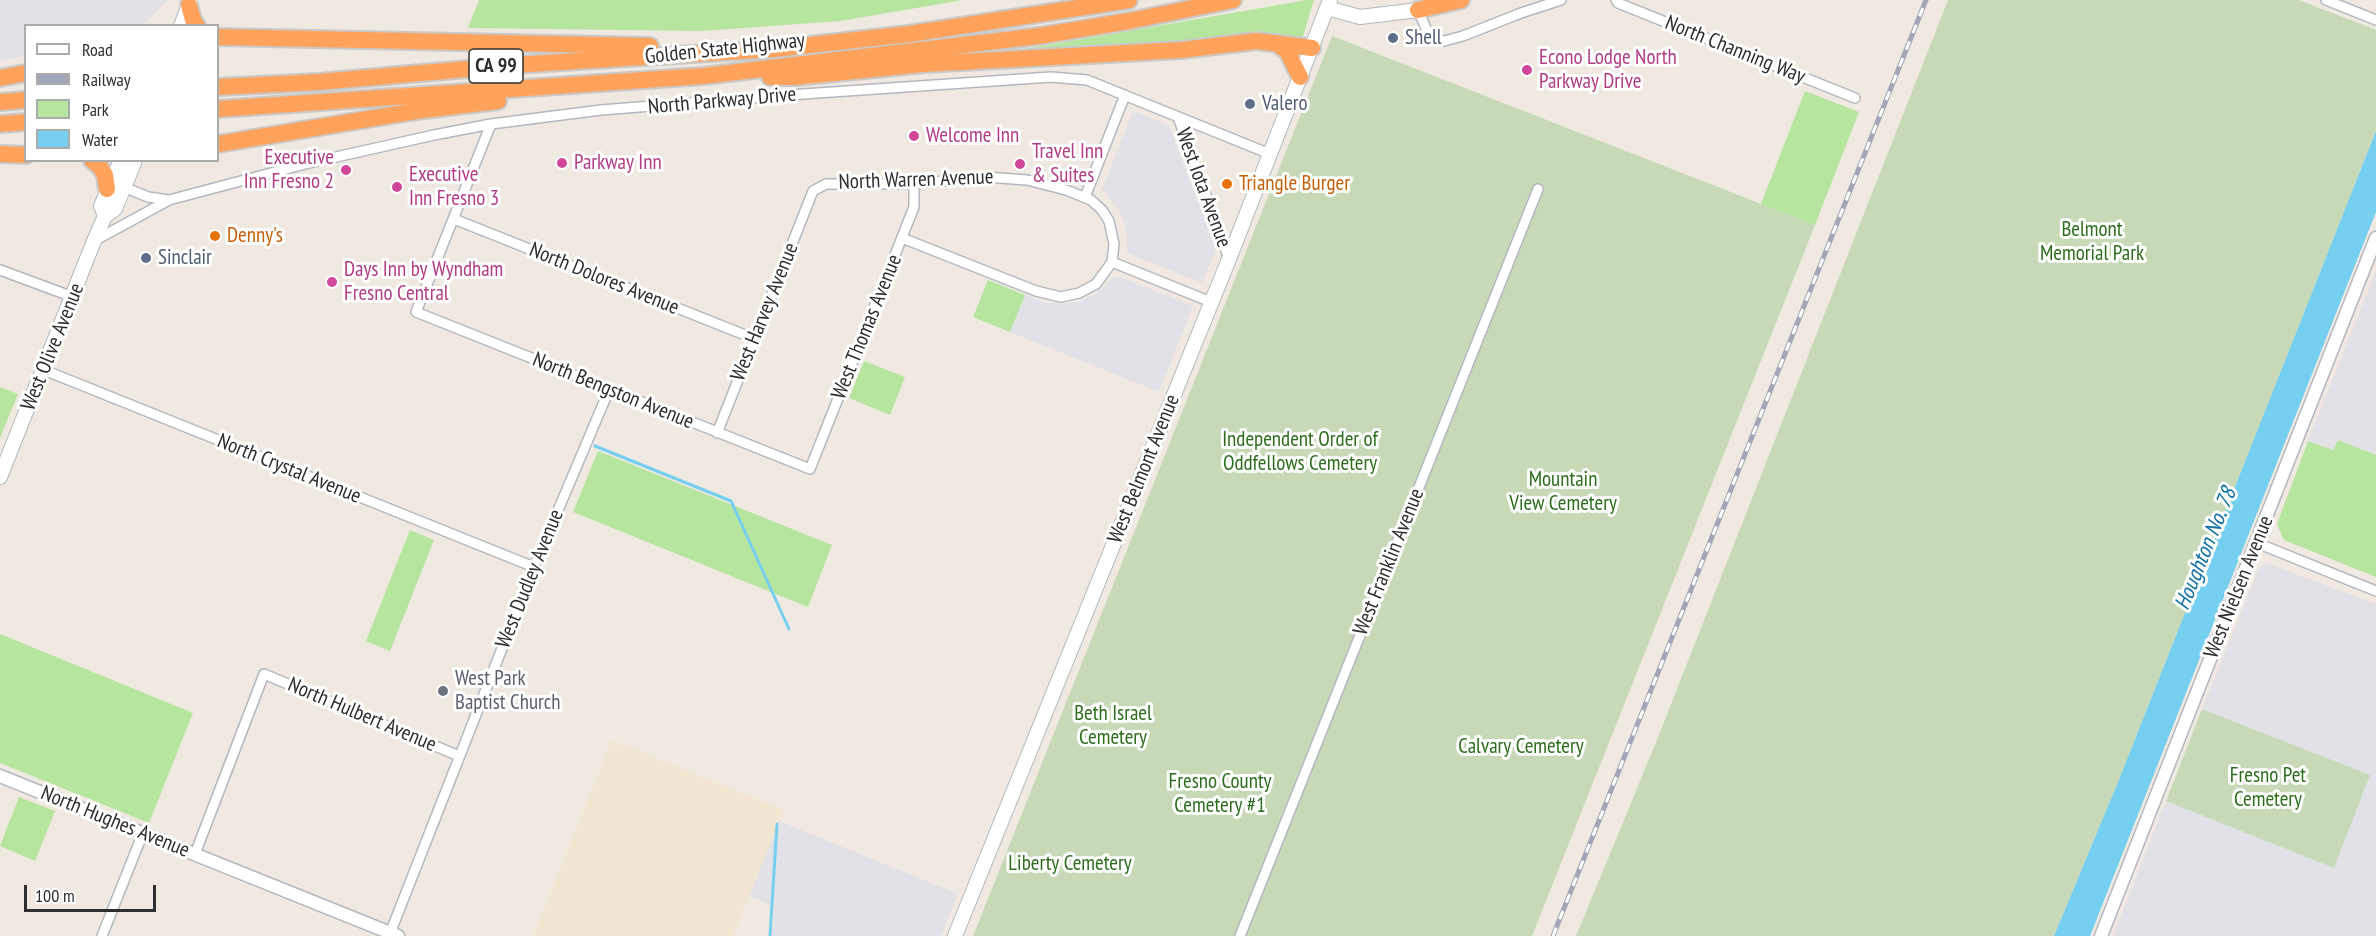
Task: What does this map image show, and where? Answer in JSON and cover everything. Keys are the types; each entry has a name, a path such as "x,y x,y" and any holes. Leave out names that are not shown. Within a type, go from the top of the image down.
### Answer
{"highway":[{"path":"993,22 1039,7 1071,0"},
{"name":"Golden State Highway","path":"219,87 319,82 513,65 774,49 909,34 1129,0"},
{"name":"Golden State Highway","path":"219,109 703,76 1039,36 1233,0"},
{"path":"1418,10 1461,0"},
{"path":"190,3 196,24"},
{"path":"219,37 774,49"},
{"path":"703,76 795,77 924,64 1181,50 1257,41 1312,48"},
{"path":"1275,43 1287,51 1300,77"},
{"path":"0,78 24,73"},
{"path":"219,144 416,111 530,98 550,86"},
{"path":"0,102 24,100"},
{"path":"0,124 24,122"},
{"path":"0,154 24,155"},
{"path":"94,162 116,188"}],"main road":[{"path":"182,24 190,3"},
{"path":"1328,4 1360,17 1418,10"},
{"name":"West Belmont Avenue","path":"955,936 1229,259 1328,4"},
{"name":"West Olive Avenue","path":"116,188 121,162"},
{"name":"West Olive Avenue","path":"0,477 105,216 101,206 134,162"}],"street":[{"path":"1418,10 1428,33 1434,38 1444,40 1463,36 1561,0"},
{"name":"North Channing Way","path":"1616,0 1618,3 1855,98"},
{"path":"2326,0 2376,20"},
{"name":"North Parkway Drive","path":"94,241 169,200 351,153 491,124 601,110 1051,77 1087,80 1270,154"},
{"path":"1085,197 1125,95"},
{"name":"West Iota Avenue","path":"1178,117 1229,259"},
{"path":"454,219 491,124"},
{"name":"North Warren Avenue","path":"813,191 826,184 914,184 1008,177 1046,184 1085,197 1097,205 1109,221 1114,243 1112,262"},
{"name":"West Thomas Avenue","path":"810,469 914,207 914,184"},
{"name":"North Parkway Drive","path":"116,188 169,200"},
{"name":"West Franklin Avenue","path":"1240,936 1538,189"},
{"name":"West Harvey Avenue","path":"717,433 813,191"},
{"name":"North Bengston Avenue","path":"454,219 416,312 810,469"},
{"name":"North Dolores Avenue","path":"454,219 755,339"},
{"path":"902,238 1054,297 1068,297 1089,289 1104,275 1112,262 1211,302"},
{"name":"West Nielsen Avenue","path":"2101,936 2376,238"},
{"path":"0,270 73,297"},
{"name":"North Crystal Avenue","path":"44,370 534,567"},
{"name":"West Dudley Avenue","path":"392,935 459,756 534,567 609,390"},
{"path":"2257,543 2376,591"},
{"name":"North Hulbert Avenue","path":"195,854 264,674 459,756"},
{"name":"North Hughes Avenue","path":"0,776 392,935"},
{"path":"102,936 143,833"}],"shaded area":[{"path":"0,0 168,0 143,24 24,24 24,56 0,61"},
{"path":"1133,111 1169,125 1216,249 1202,283 1127,253 1124,222 1117,207 1102,190"},
{"path":"2376,271 2376,455 2338,440 2333,451 2308,441"},
{"path":"1118,276 1193,306 1159,392 1010,332 1025,295 1046,303 1074,303 1095,295"},
{"path":"2267,563 2376,604 2376,936 2113,936 2166,801 2334,867 2370,775 2202,709 2260,566"},
{"path":"612,740 784,810 733,936 533,936"},
{"path":"779,821 958,894 941,936 772,936 774,906 749,896"}],"green space":[{"path":"479,0 963,0 840,21 701,31 468,28"},
{"path":"1314,0 1301,43 1012,60 1013,51"},
{"name":"Belmont Memorial Park","path":"1948,0 2299,0 2376,30 2376,131 2118,782 2054,936 1576,936 1657,740"},
{"path":"1332,36 1815,225 1532,936 973,936"},
{"path":"1805,91 1859,112 1815,225 1761,204"},
{"path":"988,280 1025,295 1010,332 973,317"},
{"path":"864,361 905,377 890,415 849,398"},
{"path":"0,387 18,394 0,438"},
{"path":"2338,440 2376,455 2376,577 2284,540 2277,524 2308,441 2333,450"},
{"path":"598,451 832,545 808,607 573,512"},
{"path":"410,530 434,540 390,651 366,641"},
{"path":"0,634 193,713 149,823 0,763"},
{"name":"Fresno Pet Cemetery","path":"2202,709 2370,775 2334,868 2166,801"},
{"path":"19,797 55,811 35,861 0,846"}],"water":[{"path":"2376,131 2376,212 2090,936 2054,936 2118,782"}],"waterway":[{"path":"595,446 731,501 789,629"},
{"path":"770,936 777,824"}],"railway":[{"path":"1553,936 1926,0"}],"place":[{"name":"Shell","path":"1393,38"},
{"name":"Econo Lodge North Parkway Drive","path":"1527,70"},
{"name":"Valero","path":"1250,104"},
{"name":"Welcome Inn","path":"914,136"},
{"name":"Parkway Inn","path":"562,163"},
{"name":"Travel Inn & Suites","path":"1020,164"},
{"name":"Executive Inn Fresno 2","path":"346,170"},
{"name":"Triangle Burger","path":"1227,184"},
{"name":"Executive Inn Fresno 3","path":"397,187"},
{"name":"Denny's","path":"215,236"},
{"name":"Sinclair","path":"146,258"},
{"name":"Days Inn by Wyndham Fresno Central","path":"332,282"},
{"name":"West Park Baptist Church","path":"443,691"}],"park label":[{"name":"Independent Order of Oddfellows Cemetery","path":"1300,452"},
{"name":"Mountain View Cemetery","path":"1563,492"},
{"name":"Beth Israel Cemetery","path":"1113,726"},
{"name":"Calvary Cemetery","path":"1521,747"},
{"name":"Fresno County Cemetery #1","path":"1220,794"},
{"name":"Liberty Cemetery","path":"1070,864"}],"water label":[{"name":"Houghton No. 78","path":"2206,549"}]}
